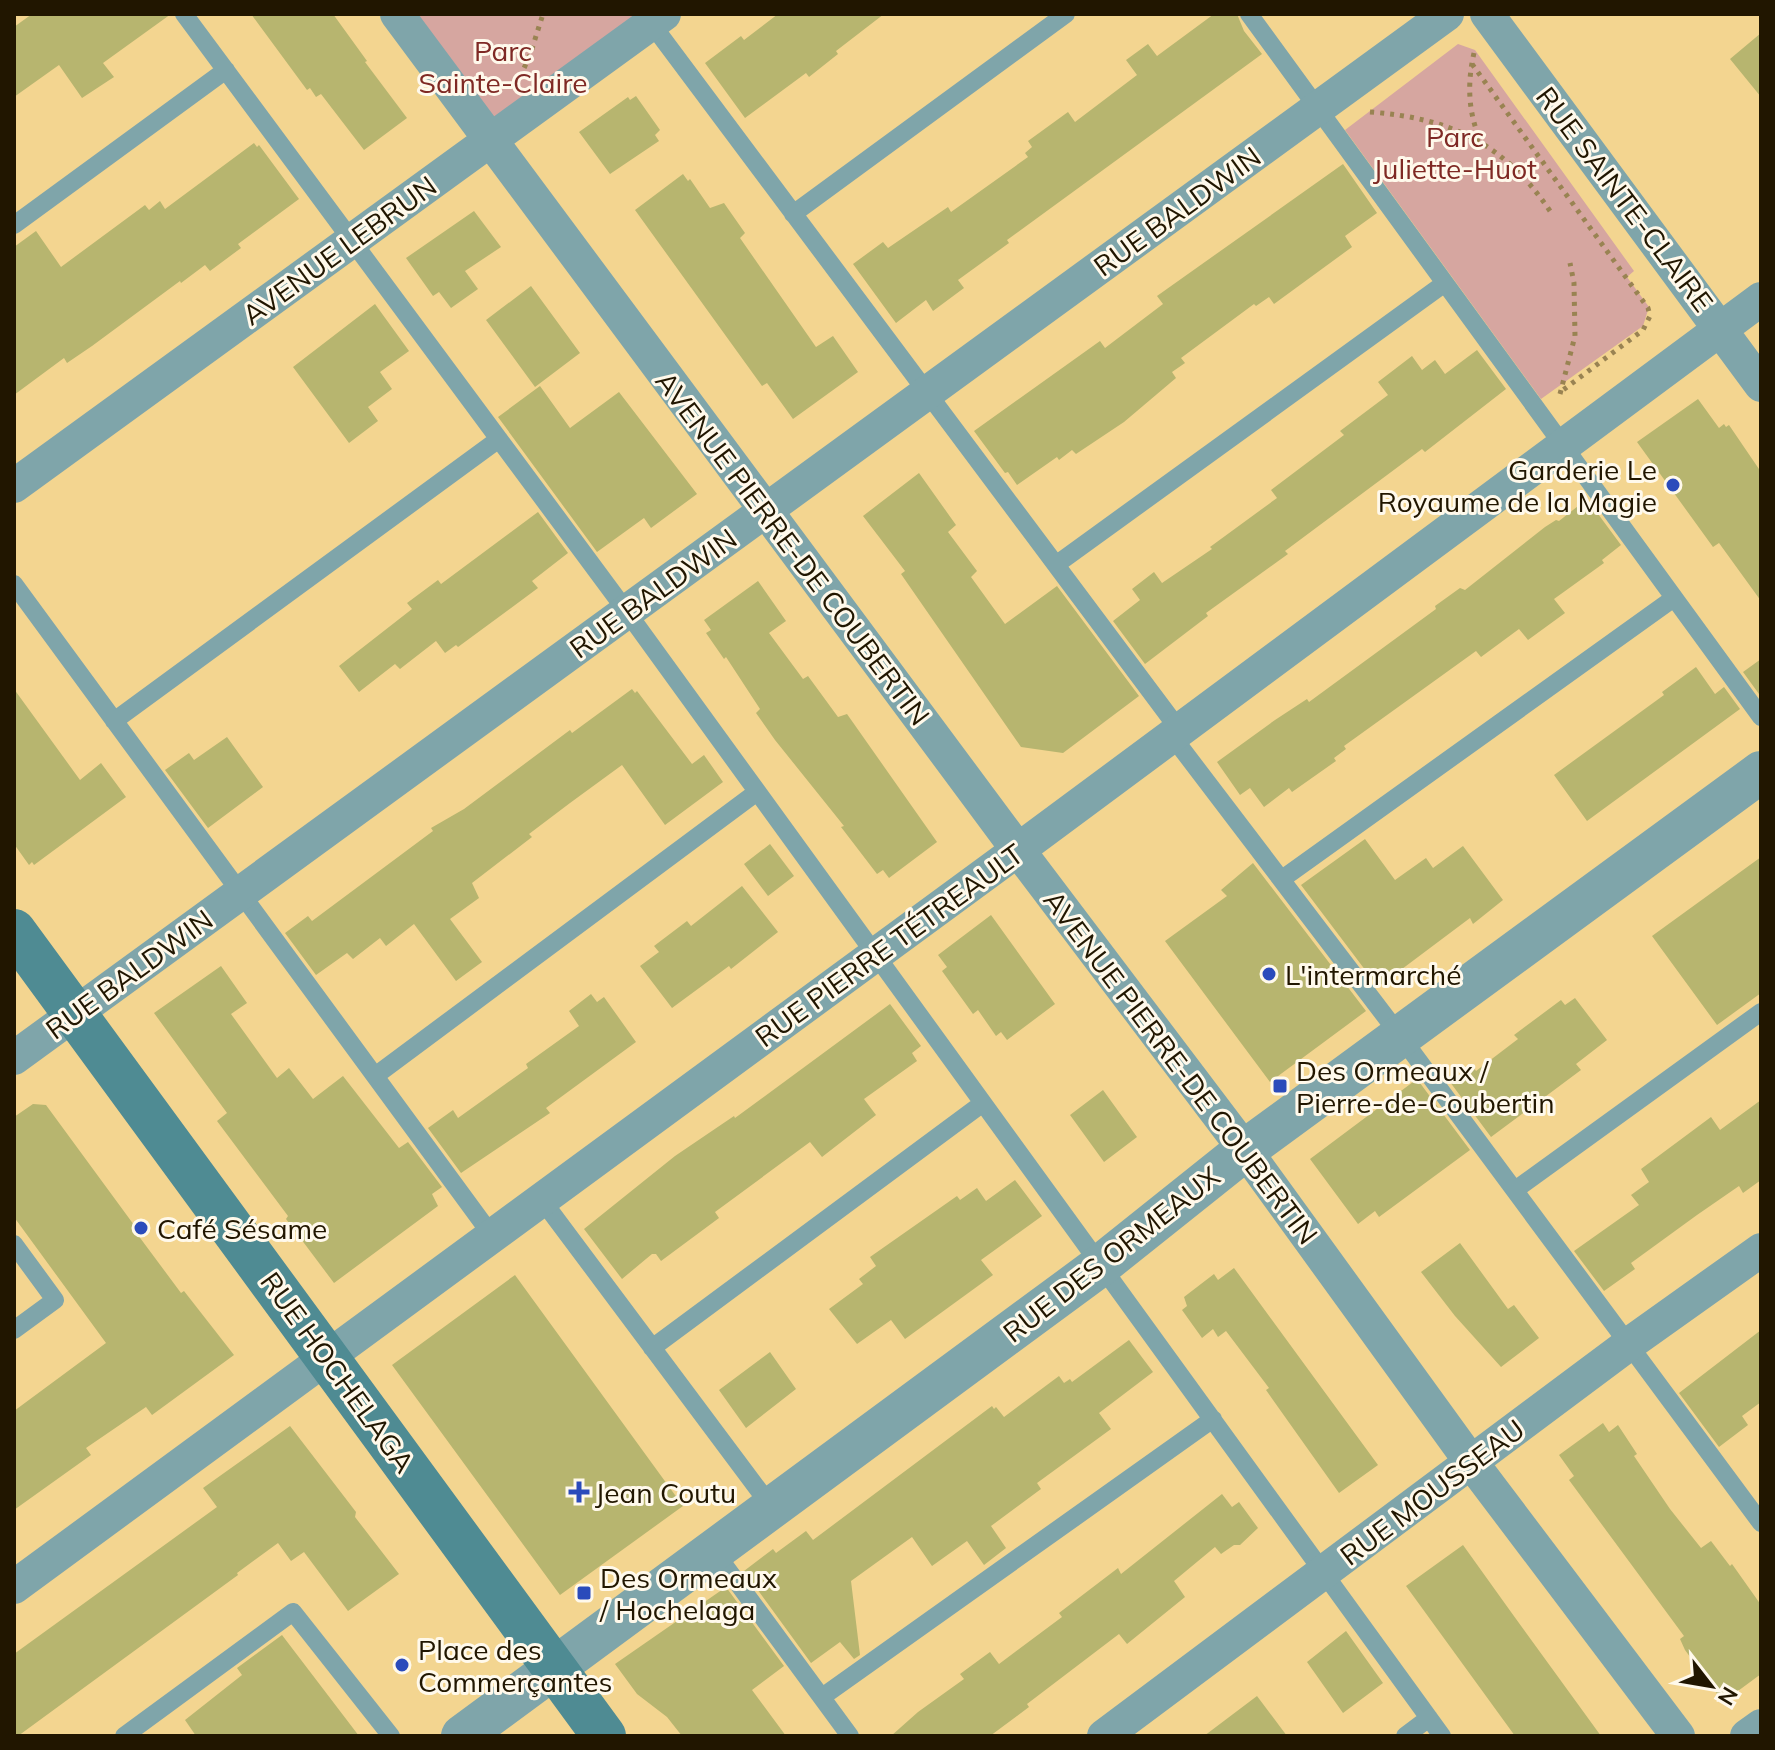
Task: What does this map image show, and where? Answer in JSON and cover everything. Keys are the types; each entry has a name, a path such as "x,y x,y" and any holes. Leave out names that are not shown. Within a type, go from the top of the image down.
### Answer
{"main road":[{"name":"RUE HOCHELAGA","path":"14,931 604,1736"}],"street":[{"name":"AVENUE PIERRE-DE COUBERTIN","path":"397,14 1018,850 1245,1150 1471,1462 1678,1736"},
{"name":"RUE BALDWIN","path":"14,1058 1447,14"},
{"name":"AVENUE LEBRUN","path":"14,486 658,19"},
{"name":"RUE SAINTE-CLAIRE","path":"1482,27 1721,329 1761,385"},
{"name":"RUE PIERRE TÉTREAULT","path":"14,1587 876,955 1761,299"},
{"name":"RUE DES ORMEAUX","path":"462,1736 1101,1265 1245,1150 1761,772"},
{"name":"RUE MOUSSEAU","path":"1104,1736 1629,1344 1761,1250"},
{"path":"1747,1736 1761,1726"}],"lane":[{"path":"184,14 627,612 1442,1736"},
{"path":"793,214 1066,14"},
{"path":"1249,14 1761,717"},
{"path":"658,19 793,214 1057,564 1282,879 1761,1523"},
{"path":"14,225 226,70"},
{"path":"1057,564 1445,283"},
{"path":"114,721 499,439"},
{"path":"14,584 493,1237"},
{"path":"1282,879 1674,598"},
{"path":"375,1076 757,792"},
{"path":"1515,1190 1761,1012"},
{"path":"652,1348 983,1103"},
{"path":"542,1200 772,1508"},
{"path":"14,1244 55,1300 14,1330"},
{"path":"822,1697 1213,1419"},
{"path":"1745,1501 1761,1489"},
{"path":"714,1551 850,1736"},
{"path":"124,1736 293,1612 391,1736"},
{"path":"1405,1736 1429,1718"}],"path":[{"path":"1482,27 1472,64 1470,104 1475,128 1482,142"},
{"path":"1472,64 1648,308 1650,316 1643,330 1559,393"},
{"path":"1318,108 1419,117 1455,129 1482,142 1524,177 1550,211"},
{"path":"1564,446 1559,393 1575,336 1574,283 1570,263"}],"green space":[{"name":"Parc Sainte-Claire","path":"397,14 664,14 490,139"},
{"name":"Parc Juliette-Huot","path":"1458,44 1475,50 1634,271 1627,277 1649,307 1643,326 1541,399 1345,130"}],"building":[{"path":"32,14 171,14 103,63 114,77 82,98 59,65 14,97 14,27"},
{"path":"251,14 333,14 407,118 364,150 321,94 316,97 310,88 307,90"},
{"path":"778,14 884,14 836,51 838,54 809,77 806,73 745,118 705,63 741,36 744,40"},
{"path":"1214,14 1237,14 1244,31 1262,54 1007,240 1009,243 958,280 964,288 933,311 926,300 896,323 853,264 883,242 888,248 948,207 951,212 1028,157 1025,153 1032,147 1028,141 1068,112 1075,122 1137,75 1126,60 1148,44 1157,56"},
{"path":"1761,33 1761,97 1730,59"},
{"path":"636,96 660,130 655,135 659,141 610,174 579,132 628,97 630,100"},
{"path":"254,143 257,147 259,145 299,199 238,244 241,248 210,271 205,265 92,346 67,363 64,358 14,395 14,247 36,231 61,267 145,205 149,210 160,201 165,209"},
{"path":"1343,164 1377,213 1345,236 1352,247 1274,304 1269,297 1256,306 1254,304 1181,358 1185,363 1172,372 1176,378 1124,422 1076,454 1072,450 1059,460 1057,457 1017,485 1008,472 1005,473 974,431 1100,341 1105,348 1163,304 1157,296"},
{"path":"683,174 710,208 724,203 745,233 740,238 816,347 833,336 858,372 793,419 767,383 762,386 635,210"},
{"path":"474,211 501,247 465,271 478,289 451,308 439,292 433,296 406,258"},
{"path":"531,286 580,353 535,387 486,320"},
{"path":"375,304 409,351 380,372 392,389 368,407 378,421 349,443 293,367"},
{"path":"1477,350 1506,389 1425,452 1422,449 1285,551 1288,554 1206,613 1208,616 1145,664 1113,621 1140,600 1132,589 1154,572 1162,583 1277,498 1271,490 1344,435 1340,431 1388,395 1378,382 1412,356 1422,370 1435,360 1445,374"},
{"path":"540,386 570,428 619,392 697,494 651,528 644,518 597,552 498,417"},
{"path":"1698,399 1719,428 1729,425 1761,472 1761,601 1719,543 1713,547 1637,442"},
{"path":"919,473 956,525 948,532 977,571 971,577 1005,624 1057,586 1139,696 1063,753 1021,747 901,574 905,571 863,516"},
{"path":"1587,499 1621,545 1602,560 1604,563 1554,599 1565,613 1528,640 1519,629 1481,657 1476,651 1344,746 1346,749 1334,758 1336,761 1292,792 1289,788 1264,807 1250,788 1240,795 1217,762 1307,699 1309,702 1436,609 1435,606 1460,588 1465,590 1545,527 1559,521"},
{"path":"538,512 568,553 532,581 538,588 458,647 456,645 445,653 436,641 400,669 395,664 359,692 339,666 412,609 407,603 438,580 441,584"},
{"path":"758,581 786,621 769,633 803,679 808,676 838,717 847,714 937,842 889,878 883,870 877,874 841,827 844,826 775,740 756,713 760,709 726,657 724,659 706,633 711,630 704,620"},
{"path":"1761,659 1761,693 1759,694 1743,672"},
{"path":"1696,667 1715,694 1724,687 1740,709 1587,821 1554,775 1664,695 1662,692"},
{"path":"14,689 80,780 101,763 126,797 34,865 32,862 29,865 14,844"},
{"path":"632,689 635,693 637,691 692,764 704,755 723,782 665,825 622,765 570,803 472,883 479,898 450,919 482,962 456,981 414,924 386,946 380,938 353,959 347,953 316,975 285,933 308,916 312,921 433,831 431,828 464,809 570,730 572,733"},
{"path":"227,737 263,787 208,828 165,770 189,753 194,760"},
{"path":"1365,839 1395,880 1426,858 1433,868 1463,846 1503,900 1473,924 1470,918 1378,987 1301,885"},
{"path":"770,844 794,876 768,896 744,864"},
{"path":"1761,857 1761,993 1717,1025 1652,936"},
{"name":"L'intermarché","path":"1253,863 1366,1011 1270,1082 1165,941 1227,896 1221,890"},
{"path":"742,886 778,932 731,969 729,966 672,1008 640,966 659,952 654,946 687,921 691,926"},
{"path":"991,915 1055,1004 1007,1040 1001,1032 996,1036 978,1010 973,1014 942,971 947,967 938,955"},
{"path":"221,966 247,1003 231,1014 277,1078 289,1068 313,1099 343,1076 399,1148 408,1142 442,1187 432,1194 438,1206 334,1283 217,1121 227,1113 154,1013"},
{"path":"591,994 597,1002 604,997 636,1042 546,1108 550,1113 461,1173 428,1128 453,1110 458,1118 528,1068 526,1064 579,1026 569,1011"},
{"path":"1575,998 1607,1040 1576,1064 1581,1070 1491,1137 1450,1082 1473,1066 1476,1071 1518,1039 1514,1035 1561,1000 1565,1005"},
{"path":"890,1004 921,1046 912,1053 917,1061 864,1099 876,1115 822,1157 810,1142 715,1212 719,1218 661,1261 656,1254 652,1254 622,1279 584,1229 675,1156 735,1118"},
{"path":"1417,1079 1470,1150 1379,1217 1375,1211 1358,1224 1310,1159"},
{"path":"1103,1090 1137,1137 1104,1162 1070,1115"},
{"path":"1761,1100 1761,1180 1743,1193 1739,1186 1697,1215 1631,1263 1635,1269 1604,1291 1574,1251 1639,1205 1631,1195 1649,1182 1641,1169 1711,1117 1720,1130"},
{"path":"33,1104 46,1105 181,1293 184,1291 234,1355 152,1415 146,1407 86,1448 91,1455 14,1510 14,1411 106,1343 14,1217 14,1117"},
{"path":"1015,1180 1042,1216 981,1260 993,1275 905,1339 891,1320 857,1344 829,1309 863,1284 859,1279 876,1266 870,1257 957,1196 960,1200 977,1188 986,1201"},
{"path":"1460,1243 1508,1309 1514,1305 1539,1338 1501,1367 1421,1272"},
{"path":"1234,1268 1378,1465 1339,1493 1266,1390 1269,1388 1226,1331 1218,1337 1213,1329 1202,1338 1182,1310 1187,1306 1184,1297 1214,1274 1218,1280"},
{"path":"515,1275 683,1506 560,1595 392,1365"},
{"path":"1761,1330 1761,1402 1742,1416 1748,1425 1719,1447 1679,1393"},
{"path":"1129,1340 1153,1372 1099,1413 1111,1429 1037,1483 1041,1489 991,1526 1006,1548 984,1565 967,1541 932,1566 912,1537 851,1581 860,1655 854,1659 840,1642 811,1663 744,1571 773,1549 776,1553 806,1531 813,1540 992,1406 1004,1417 1059,1376 1064,1383 1070,1379 1072,1382"},
{"path":"770,1352 796,1389 746,1428 719,1390"},
{"path":"1603,1423 1609,1432 1618,1425 1637,1454 1634,1456 1670,1509 1701,1548 1711,1541 1761,1605 1761,1674 1723,1702 1685,1650 1680,1639 1684,1636 1569,1480 1574,1476 1559,1455"},
{"path":"290,1426 399,1574 348,1611 304,1552 291,1561 278,1543 14,1736 14,1654 217,1507 203,1488"},
{"path":"1222,1494 1232,1507 1239,1502 1258,1528 1240,1545 1234,1545 1221,1554 1215,1547 1174,1581 1185,1597 1127,1644 1119,1634 990,1736 891,1736 964,1679 960,1674 990,1652 999,1664 1062,1617 1059,1613 1118,1568 1121,1574"},
{"path":"1463,1545 1601,1736 1515,1736 1406,1586"},
{"path":"726,1587 784,1666 752,1690 786,1736 682,1736 667,1717 637,1694 615,1664"},
{"path":"1346,1631 1383,1683 1343,1713 1307,1662"},
{"path":"282,1635 359,1736 196,1736 185,1720 242,1675 237,1668"},
{"path":"1257,1696 1287,1736 1204,1736"}],"place":[{"name":"Garderie Le Royaume de la Magie","path":"1673,485"},
{"name":"L'intermarché","path":"1269,974"},
{"name":"Des Ormeaux / Pierre-de-Coubertin","path":"1280,1086"},
{"name":"Café Sésame","path":"141,1228"},
{"name":"Jean Coutu","path":"579,1492"},
{"name":"Des Ormeaux / Hochelaga","path":"584,1593"},
{"name":"Place des Commerçantes","path":"402,1665"}]}
